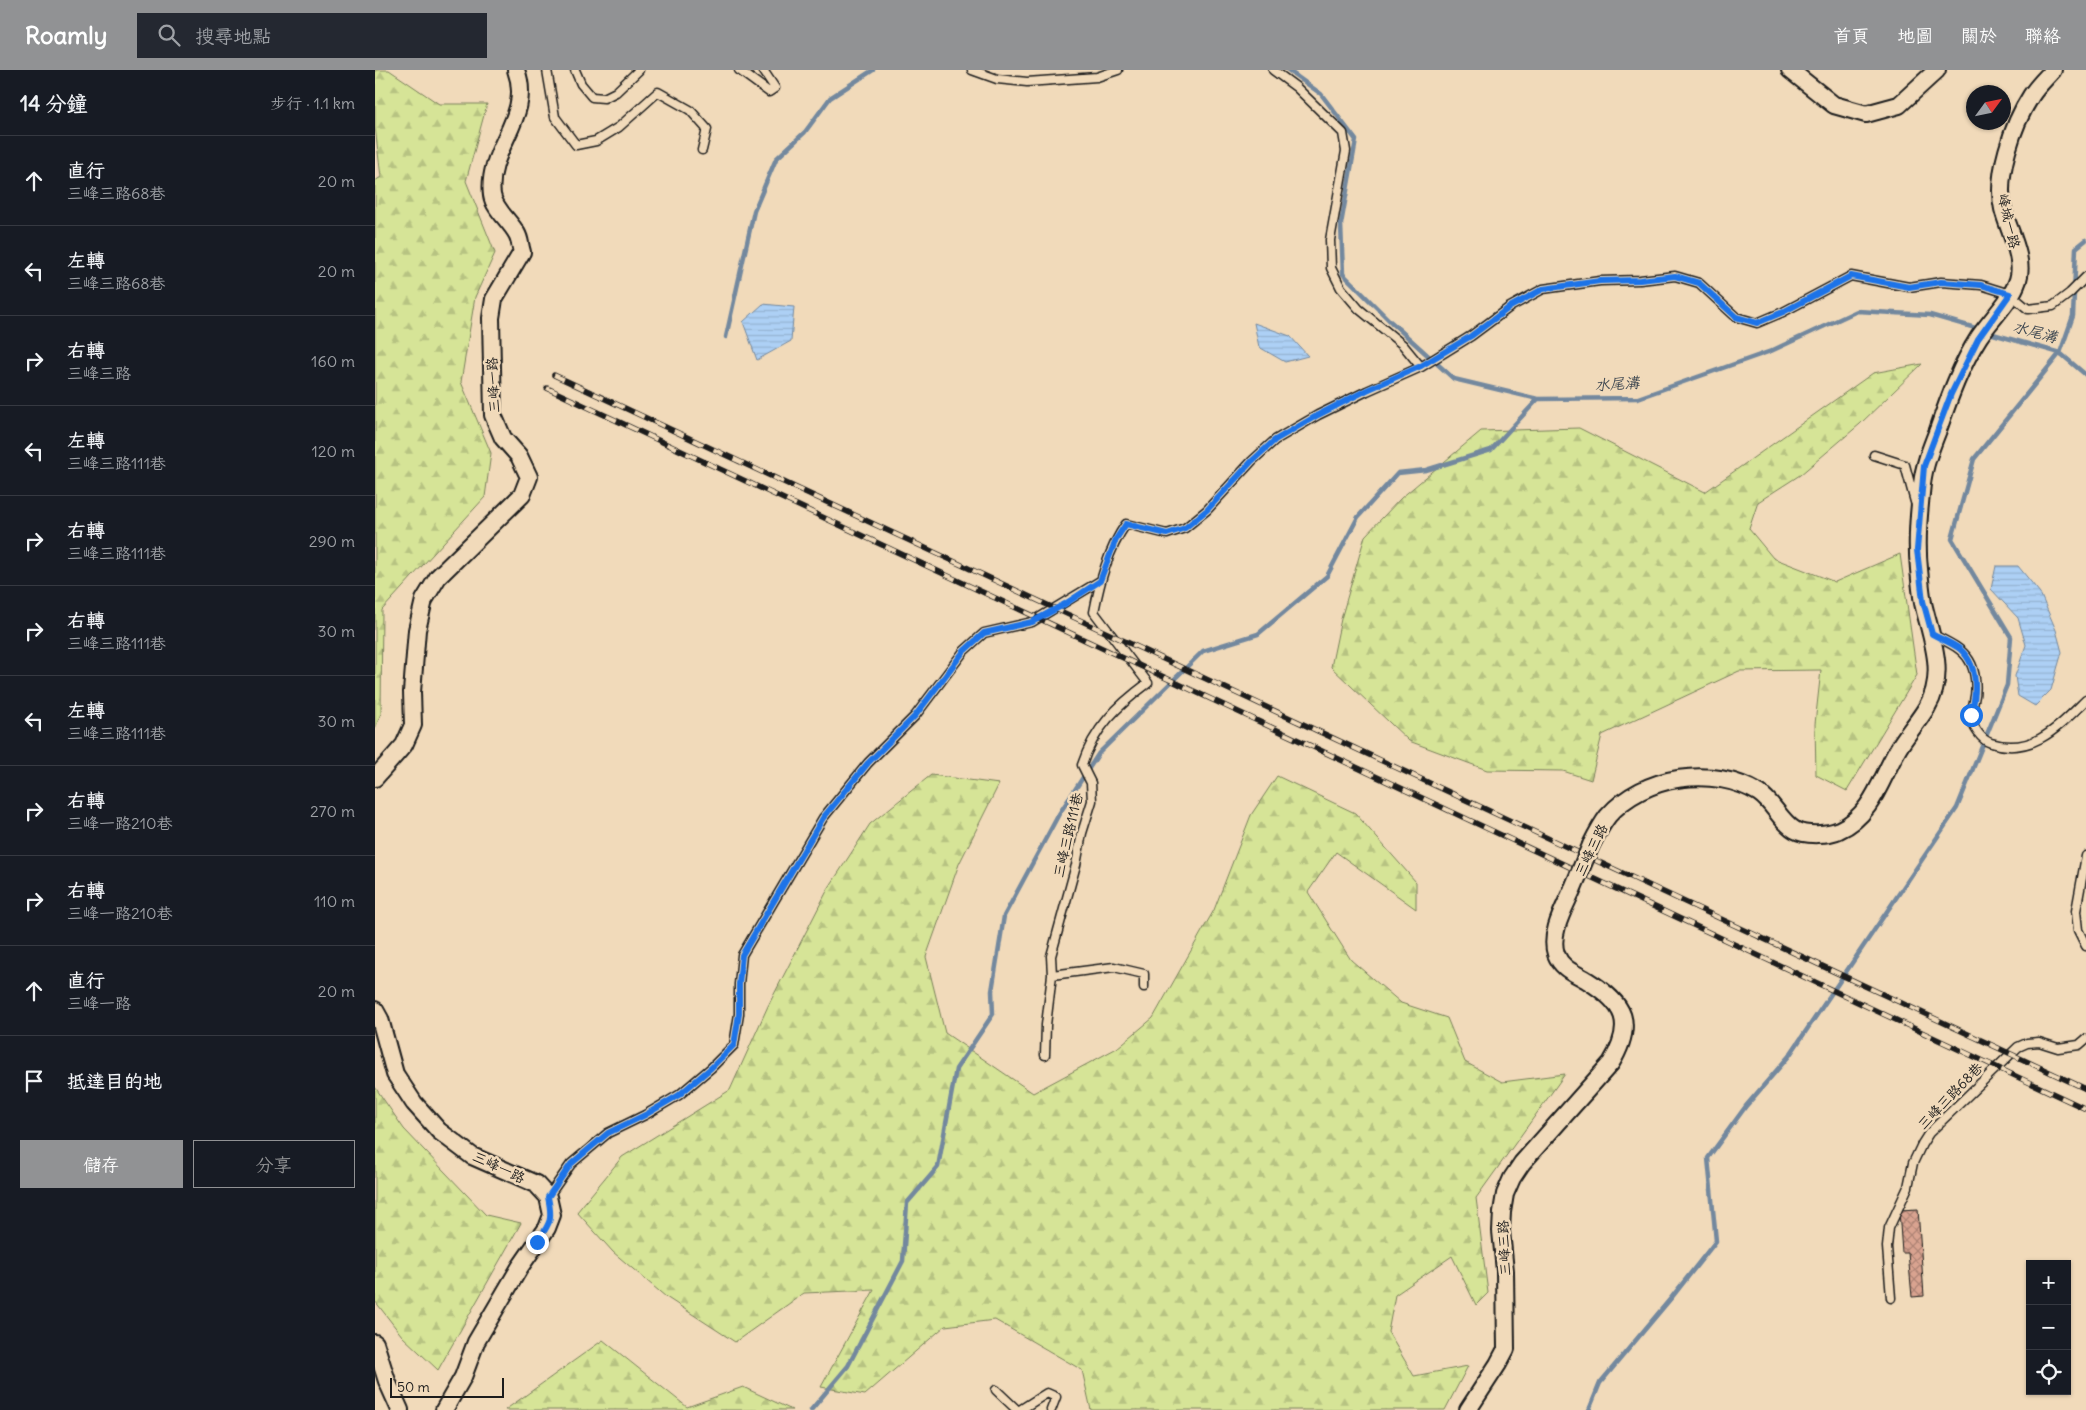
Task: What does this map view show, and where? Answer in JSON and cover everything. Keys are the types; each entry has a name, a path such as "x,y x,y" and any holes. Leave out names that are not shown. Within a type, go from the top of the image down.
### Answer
{"street":[{"name":"三峰一路","path":"375,778 404,745 413,725 412,692 417,630 424,600 438,577 522,496 529,477 519,456 503,438 493,415 491,318 494,299 522,252 517,234 492,197 492,174 499,151 519,111 521,90 517,70"},
{"path":"1789,70 1834,105 1866,114 1899,105 1937,70"},
{"name":"峰城一路","path":"2010,294 2018,279 2019,262 2003,207 2000,182 2009,147 2019,121 2031,96 2053,70"},
{"name":"三峰三路","path":"1468,1410 1499,1364 1505,1349 1505,1271 1501,1231 1505,1194 1512,1178 1522,1163 1611,1063 1620,1048 1625,1033 1623,1017 1616,1002 1588,981 1567,970 1556,954 1555,935 1591,845 1601,825 1611,813 1630,797 1653,785 1690,778 1709,778 1746,786 1763,795 1794,830 1809,833 1836,832 1849,825 1873,799 1898,750 1933,696 1937,680 1937,665 1932,634 1923,601 1917,550 1924,466 1951,394 1978,339 2010,294"},
{"name":"三峰一路","path":"375,1010 380,1019 395,1074 414,1102 439,1131 472,1156 536,1184 548,1197"},
{"path":"444,1410 463,1377 476,1342 520,1267 547,1228 552,1215 548,1197"},
{"path":"375,1342 387,1381 401,1410"}],"lane":[{"path":"547,70 555,117 576,145 596,141 619,127 658,92 690,110 707,129 702,150"},
{"path":"575,70 581,84 592,97 604,98 616,92 639,70"},
{"path":"739,70 769,92 775,88 763,70"},
{"path":"972,70 997,79 1027,82 1097,76 1118,70"},
{"path":"1273,70 1296,87 1343,133 1346,151 1329,240 1331,268 1341,288 1359,309 1403,345 1422,366"},
{"name":"三峰三路111巷","path":"1045,1055 1052,976 1051,956 1076,865 1082,832 1092,801 1091,783 1082,766 1088,747 1106,719 1148,683 1094,612 1100,581 1116,539 1126,524 1167,534 1185,528 1207,510 1252,461 1275,440 1367,390 1422,366 1471,336 1510,307 1543,289 1600,281 1640,280 1675,276 1699,283 1736,317 1757,323 1783,312 1851,276 1909,287 1941,282 1981,285 2010,294 2028,309 2053,306 2085,278"},
{"path":"1874,455 1905,464 1919,516"},
{"path":"548,1197 571,1164 608,1133 645,1115 679,1095 711,1068 734,1045 739,1014 739,984 742,955 823,818 868,763 915,716 964,651 984,633 1032,622 1065,604 1100,581"},
{"path":"1932,634 1959,648 1970,661 1975,680 1975,699 1971,715 1974,726 1985,741 2002,746 2033,743 2055,729 2086,700"},
{"path":"2086,856 2076,911 2078,930 2086,946"},
{"path":"1052,976 1114,967 1144,974 1144,987"},
{"name":"三峰三路68巷","path":"1891,1298 1887,1247 1889,1228 1908,1187 1913,1163 1929,1133 2017,1047 2027,1043 2039,1042 2058,1048 2079,1045 2086,1039"},
{"path":"996,1390 1019,1410 1047,1393 1055,1397 1051,1410"}],"green space":[{"path":"375,70 389,70 439,104 487,104 466,181 495,253 475,297 461,382 491,453 485,497 382,610 381,713 375,729 375,181 381,177 375,127"},
{"path":"1922,364 1860,424 1800,475 1758,502 1749,529 1773,558 1835,582 1900,554 1917,675 1847,791 1816,775 1815,724 1821,670 1739,671 1602,735 1591,780 1563,771 1487,770 1409,741 1331,667 1341,619 1365,536 1401,498 1481,431 1579,428 1705,492 1873,373"},
{"path":"931,775 999,784 959,864 926,957 945,1033 1033,1093 1117,1048 1153,1018 1214,910 1251,815 1277,776 1355,813 1416,882 1416,909 1336,852 1308,892 1351,960 1401,1003 1447,1018 1465,1062 1502,1082 1565,1074 1476,1198 1488,1293 1476,1305 1452,1256 1395,1295 1388,1332 1414,1376 1468,1366 1445,1410 1091,1410 1082,1370 995,1320 945,1326 865,1395 821,1387 874,1290 804,1293 735,1342 666,1297 613,1252 577,1212 622,1157 730,1090 768,1006 828,889 870,824"},
{"path":"375,1087 404,1129 486,1215 521,1223 438,1370 402,1336 375,1301"},
{"path":"603,1340 687,1407 743,1387 792,1410 505,1410"}],"water":[{"path":"763,304 794,307 791,341 757,360 743,322"},
{"path":"1254,323 1290,336 1308,356 1285,362 1259,347"},
{"path":"1996,566 2018,566 2040,593 2056,630 2062,652 2051,690 2035,706 2018,696 2015,676 2026,645 2018,618 1991,589"}],"building":[{"path":"1918,1209 1924,1296 1912,1297 1908,1253 1902,1253 1899,1210"}],"waterway":[{"path":"726,337 754,211 776,159 805,132 830,98 873,70"},
{"name":"水尾溝","path":"1288,70 1321,94 1356,140 1341,224 1343,274 1391,322 1454,379 1538,399 1638,398 1771,351 1857,311 1930,315 1979,329"},
{"path":"1589,1410 1600,1383 1716,1241 1708,1158 1746,1106 1789,1056 1957,808 2007,685 2011,637 1952,539 1974,459 2060,353 2073,316 2076,248 2086,240"},
{"name":"水尾溝","path":"1986,332 2060,353 2086,375"},
{"path":"811,1410 848,1366 903,1261 907,1203 938,1167 956,1069 993,1014 992,991 1004,916 1059,814 1099,753 1203,651 1258,634 1327,576 1358,517 1398,473 1426,470 1491,450 1538,399"}],"railway":[{"path":"554,375 2086,1089"},
{"path":"547,388 2086,1109"}],"route":[{"path":"537,1242 547,1228 552,1215 548,1197 571,1164 608,1133 645,1115 679,1095 711,1068 734,1045 739,1014 739,984 742,955 823,818 868,763 915,716 943,676 964,651 984,633 1032,622 1065,604 1100,581 1116,539 1126,524 1167,534 1185,528 1207,510 1252,461 1275,440 1367,390 1421,366 1471,336 1510,307 1543,289 1600,281 1640,280 1675,276 1699,283 1736,317 1757,323 1783,312 1851,276 1909,287 1941,282 1981,285 2010,294 1978,339 1951,394 1924,466 1922,482 1917,550 1923,601 1932,634 1959,648 1970,661 1975,680 1975,699 1971,715"}]}
